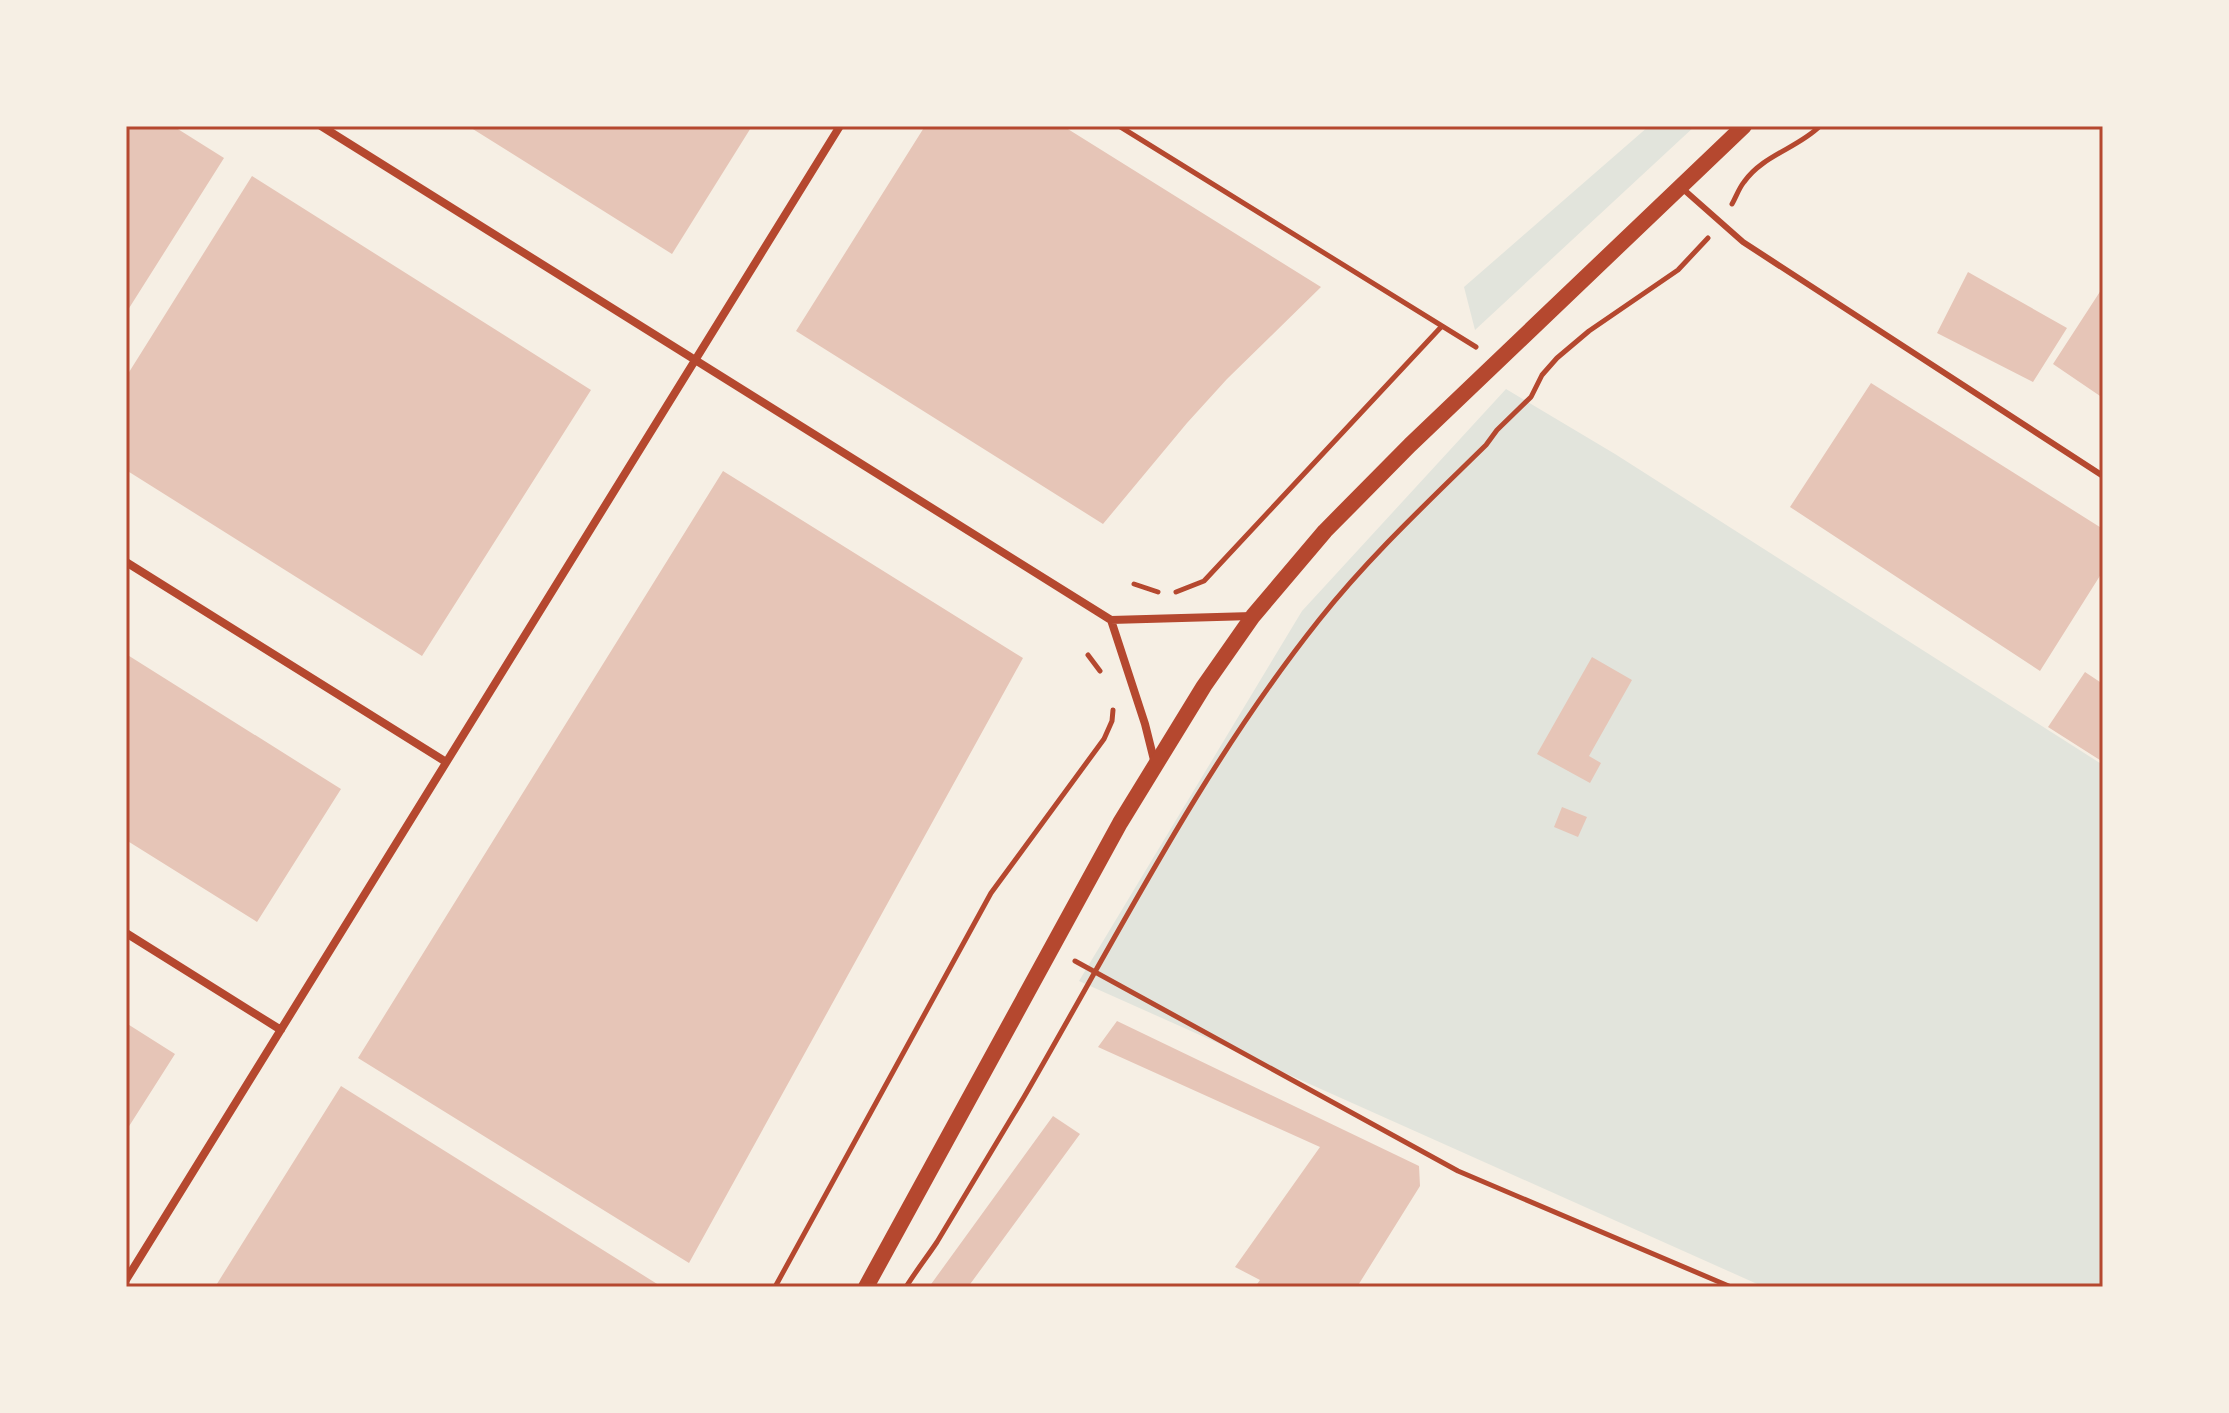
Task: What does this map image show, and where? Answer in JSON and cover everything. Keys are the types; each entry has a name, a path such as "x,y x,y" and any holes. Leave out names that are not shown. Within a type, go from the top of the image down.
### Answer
{"main road":[{"path":"866,1287 1050,947 1155,764 1253,616 1325,531 1497,361 1744,126"}],"street":[{"path":"321,126 1111,620 1253,616"},
{"path":"126,1280 840,126"},
{"path":"126,562 446,762"},
{"path":"1111,620 1155,764"},
{"path":"126,933 281,1030"}],"lane":[{"path":"1680,186 1743,242 2103,476"}],"path":[{"path":"1119,126 1497,361"},
{"path":"906,1287 1024,1097 1094,971 1232,738 1294,652 1357,576 1531,397 1542,375 1557,358 1589,331 1678,270 1722,224 1744,181 1767,160 1807,139 1820,126"},
{"path":"1134,584 1149,590 1176,592 1204,581 1442,326"},
{"path":"1088,655 1103,675"},
{"path":"775,1287 991,893 1104,739 1112,721 1113,709"},
{"path":"1050,947 1458,1171 1731,1287"}],"shaded area":[{"path":"1649,126 1695,126 1475,330 1464,287"},
{"path":"1506,389 1615,454 2103,765 2103,1287 1764,1287 1079,981 1302,611"}],"building":[{"path":"126,126 173,126 224,158 126,313"},
{"path":"468,126 752,126 672,254"},
{"path":"925,126 1063,126 1321,287 1227,379 1103,524 796,331"},
{"path":"252,176 591,390 422,656 126,470 126,377"},
{"path":"1968,272 2067,328 2033,382 1937,333"},
{"path":"2103,287 2103,398 2053,364"},
{"path":"1871,383 2103,529 2103,571 2040,671 1790,507"},
{"path":"723,471 1023,658 689,1263 358,1058"},
{"path":"126,654 341,789 257,922 126,840"},
{"path":"1592,657 1632,680 1589,756 1601,763 1590,783 1537,754"},
{"path":"2085,672 2103,684 2103,762 2048,727"},
{"path":"1562,807 1587,817 1578,837 1554,827"},
{"path":"1117,1021 1419,1166 1420,1186 1357,1287 1255,1287 1260,1280 1235,1267 1320,1147 1098,1047"},
{"path":"126,1023 175,1054 126,1131"},
{"path":"341,1086 662,1287 215,1287"},
{"path":"1053,1116 1080,1134 968,1287 929,1287"}]}
